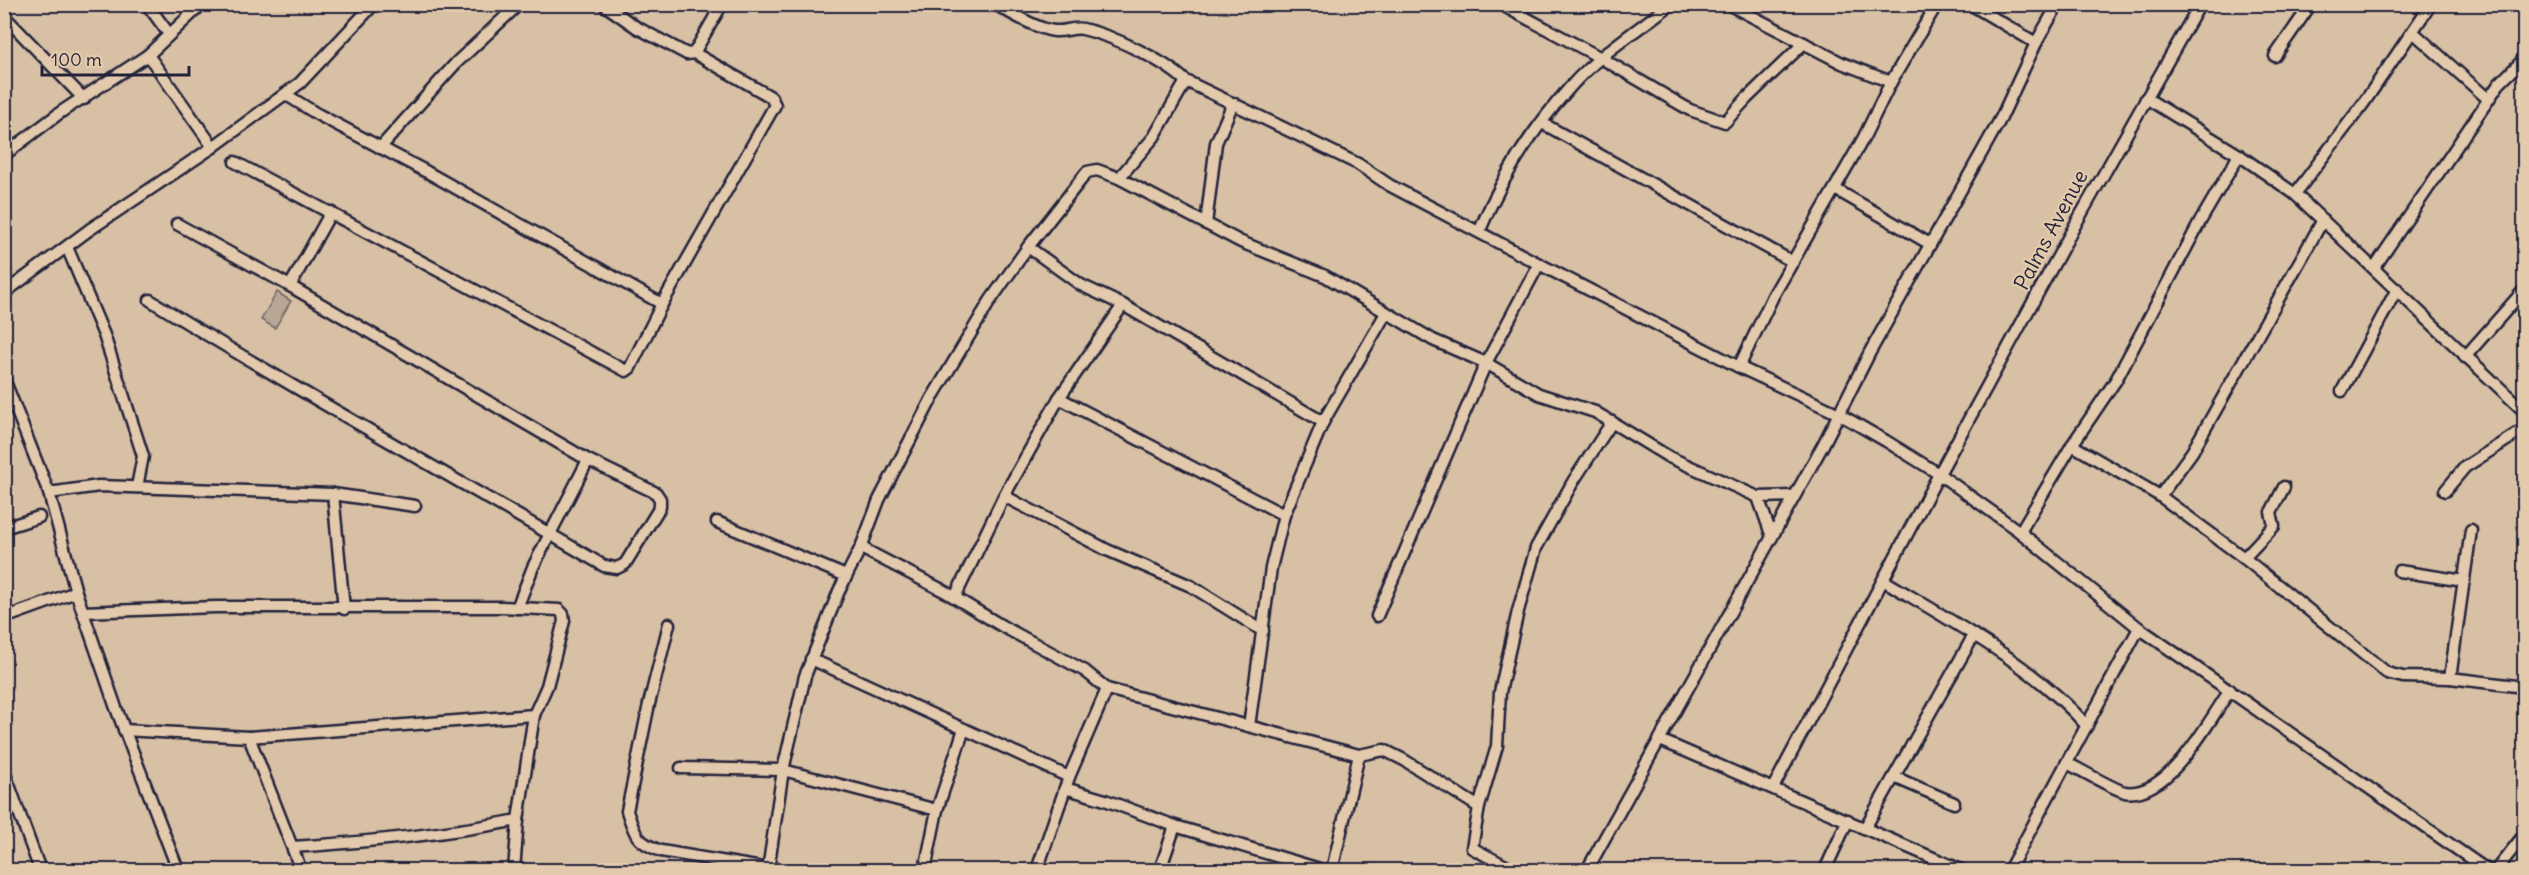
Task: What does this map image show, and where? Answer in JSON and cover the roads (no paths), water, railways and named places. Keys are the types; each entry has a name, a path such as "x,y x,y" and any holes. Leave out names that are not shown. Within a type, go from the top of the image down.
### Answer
{"street":[{"path":"147,4 169,34"},
{"path":"4,155 61,112 148,56 202,4"},
{"path":"4,292 67,246 213,147 285,94 321,63 374,4"},
{"path":"380,148 456,63 519,4"},
{"path":"235,162 626,371 630,368 662,304 775,105 771,97 694,53 681,52 636,27 603,4"},
{"path":"694,53 722,4"},
{"path":"996,4 1052,31 1080,28 1105,37 1171,68 1186,81 1358,164 1389,185 1539,264 1739,367 1839,414 1939,474 2020,532 2139,628 2487,870"},
{"path":"1500,4 1601,58 1690,110 1725,122 1804,43"},
{"path":"1479,232 1504,179 1542,123 1572,85 1601,58 1671,4"},
{"path":"1728,4 1842,63 1891,82"},
{"path":"1739,367 1773,296 1835,189 1891,82 1937,4"},
{"path":"1970,4 2036,43"},
{"path":"1587,870 1772,537 1870,352 2001,118 2036,43 2058,4"},
{"path":"2275,56 2311,4"},
{"path":"2295,194 2363,104 2431,4"},
{"name":"Palms Avenue","path":"1773,788 1939,474 2196,6"},
{"path":"4,16 84,99"},
{"path":"2413,32 2488,99"},
{"path":"148,56 213,147"},
{"path":"2374,268 2488,99 2499,84 2524,59"},
{"path":"1119,178 1154,137 1186,81"},
{"path":"285,94 317,114 662,304"},
{"path":"2146,98 2239,155 2295,194 2524,411"},
{"path":"1206,224 1216,143 1233,103"},
{"path":"1542,123 1793,262"},
{"path":"2020,532 2072,445 2116,380 2201,220 2239,155"},
{"path":"669,624 627,812 633,828 638,840 660,851 768,870 783,770 805,676 879,500 932,398 990,301 1087,172 1097,170 1119,178 1240,243 1325,276 1433,340 1486,363 1539,394 1585,408 1669,457 1758,497 1793,496"},
{"path":"1835,189 1930,244"},
{"path":"290,286 331,212"},
{"path":"2160,496 2192,452 2323,220"},
{"path":"150,300 252,363 604,566 617,568 625,564 660,507 660,499 656,493 588,460 290,286 177,224"},
{"path":"67,246 104,335 143,456 137,487"},
{"path":"1028,248 1081,285 1123,305 1323,422"},
{"path":"1377,616 1486,363 1539,264"},
{"path":"2342,391 2397,289"},
{"path":"2465,357 2524,290"},
{"path":"955,597 1004,496 1059,398 1123,305"},
{"path":"1249,726 1271,568 1284,515 1323,422 1386,314"},
{"path":"4,379 49,493 82,612 178,870"},
{"path":"1059,398 1284,515"},
{"path":"1513,870 1472,848 1479,807 1497,746 1500,692 1518,611 1536,548 1574,480 1612,422"},
{"path":"2445,491 2465,467 2524,429"},
{"path":"2072,445 2160,496 2244,558 2387,673 2403,677 2450,678 2524,686"},
{"path":"517,608 533,567 588,460"},
{"path":"49,493 99,486 137,487 333,494 415,506"},
{"path":"2244,558 2274,526 2271,512 2284,487"},
{"path":"333,494 344,609"},
{"path":"1004,496 1107,550 1191,586 1263,631"},
{"path":"1758,497 1772,537"},
{"path":"4,528 39,517"},
{"path":"717,522 846,576"},
{"path":"2450,678 2471,530"},
{"path":"862,545 867,551 955,597 1084,671 1107,689 1359,755 1384,750 1479,807"},
{"path":"2399,571 2464,581"},
{"path":"1883,580 1974,635 2056,694 2087,726"},
{"path":"4,618 76,592"},
{"path":"82,612 215,607 559,610 563,614 564,621 547,686 534,715 518,820 514,870"},
{"path":"2009,870 2139,628"},
{"path":"1865,828 1974,635"},
{"path":"811,659 964,729 1067,783 1105,800 1175,826 1323,870"},
{"path":"1037,870 1067,783 1107,689"},
{"path":"2067,763 2125,792 2151,789 2175,769 2230,690"},
{"path":"124,730 249,737 534,715"},
{"path":"925,870 937,810 964,729"},
{"path":"249,737 301,870"},
{"path":"1660,740 1848,820 1942,867 1961,870"},
{"path":"1332,870 1359,755"},
{"path":"681,768 783,770 937,810"},
{"path":"4,771 40,870"},
{"path":"1894,777 1954,803"},
{"path":"293,847 469,830 518,820"},
{"path":"1825,870 1848,820"},
{"path":"1160,870 1175,826"},
{"path":"2496,870 2524,835"}]}
